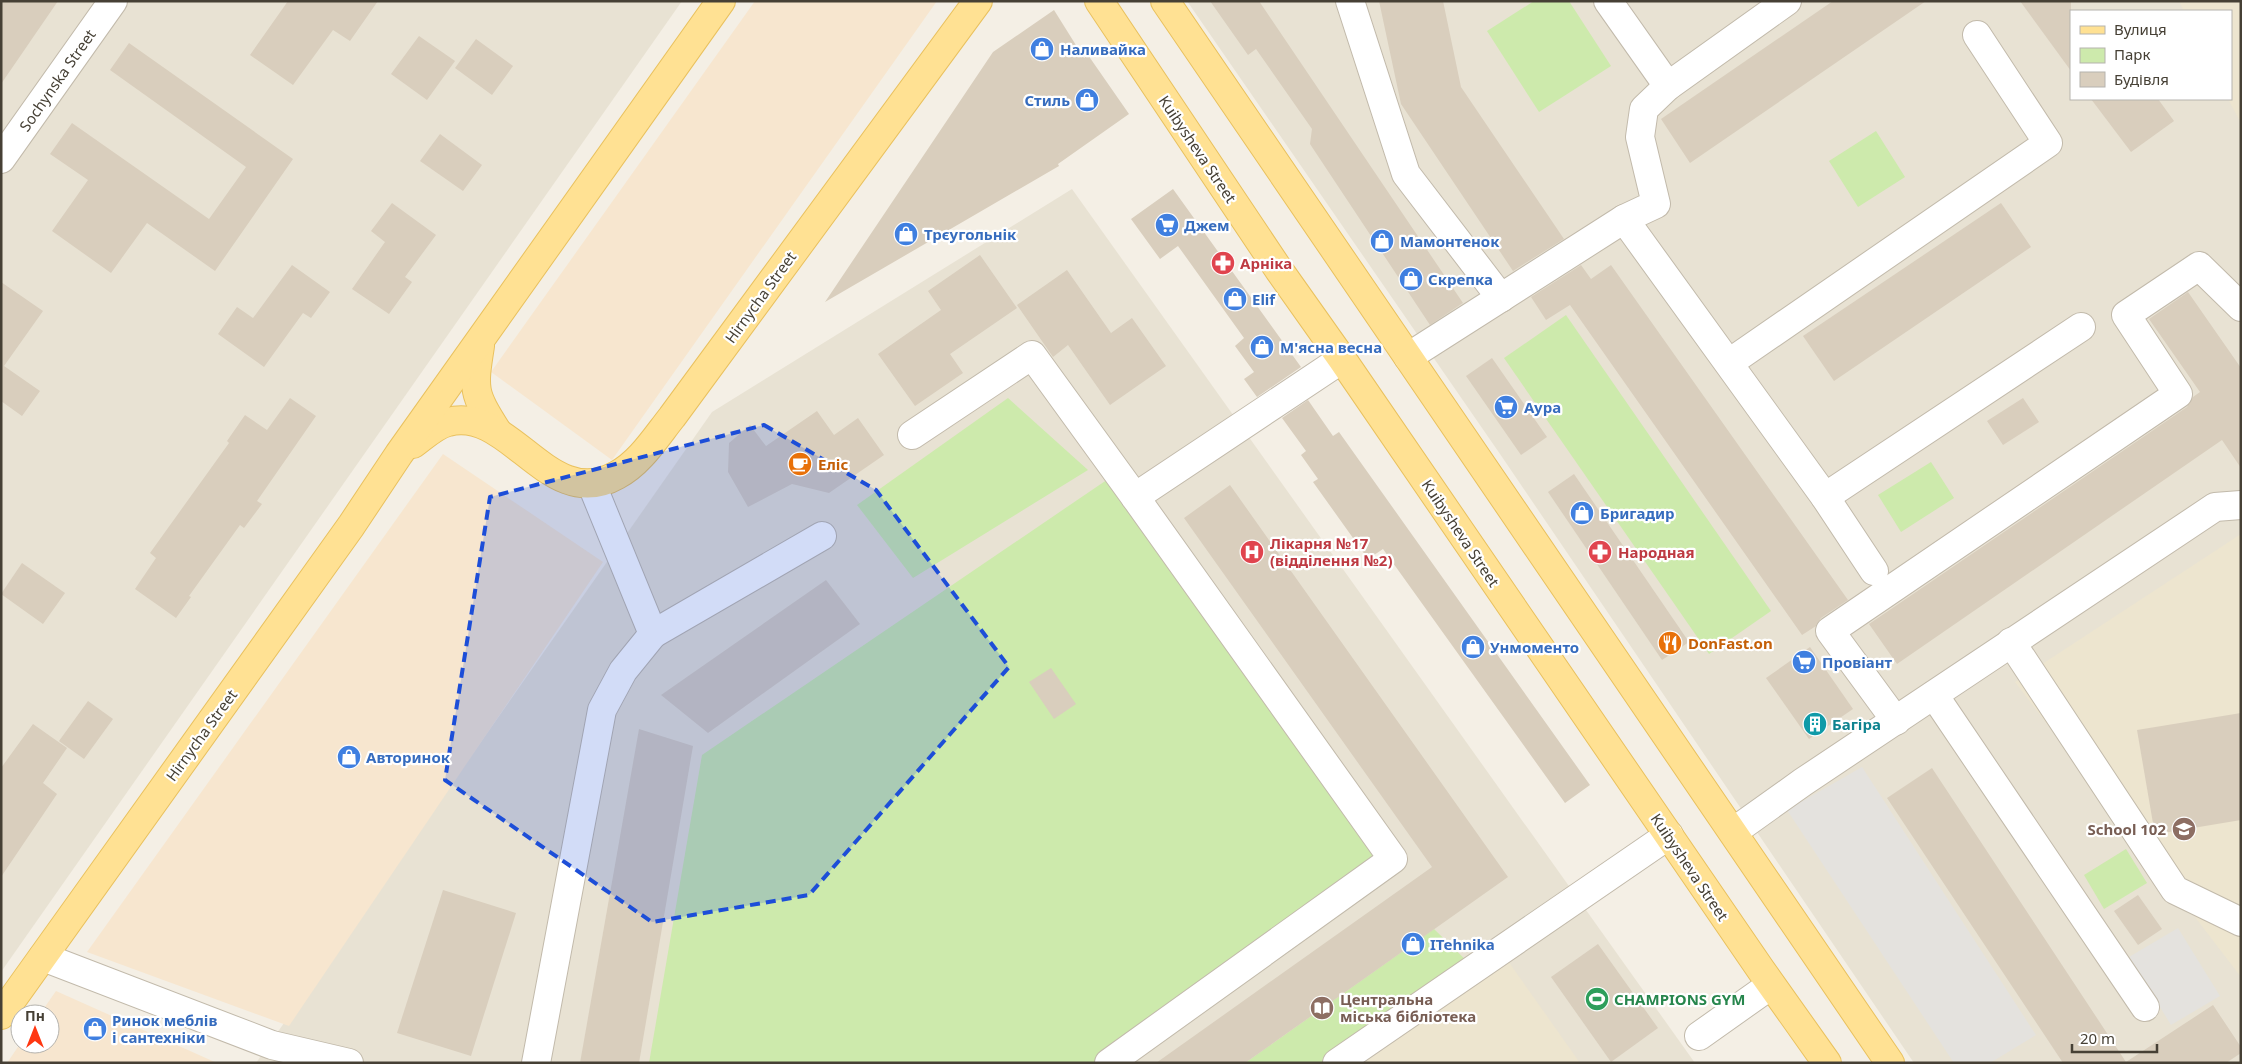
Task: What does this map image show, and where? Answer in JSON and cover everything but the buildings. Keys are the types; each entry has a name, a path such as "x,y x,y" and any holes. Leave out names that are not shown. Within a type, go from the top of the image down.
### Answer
{"main road":[{"name":"Hirnycha Street","path":"2,1012 346,534 399,454 721,1"},
{"name":"Hirnycha Street","path":"399,454 435,428 449,422 470,421 497,431 560,478 592,485 617,476 635,462 672,417 978,1"},
{"path":"1165,1 1890,1063"},
{"name":"Kuibysheva Street","path":"1100,2 1279,270 1771,985 1827,1063"},
{"name":"Hirnycha Street","path":"481,339 474,383 479,402 497,431"}],"street":[{"name":"Sochynska Street","path":"1,159 113,1"},
{"path":"1350,1 1406,174 1501,298"},
{"path":"1608,1 1668,86"},
{"path":"1408,357 1624,219 1656,204 1640,137 1644,108 1668,86 1787,1"},
{"path":"1729,363 2048,143 1977,35"},
{"path":"1624,219 1825,497 1874,571"},
{"path":"1896,721 1830,632 2178,394 2126,315 2199,266 2241,307"},
{"path":"1825,497 2081,327"},
{"path":"912,435 1032,355 1393,859 1109,1063"},
{"path":"1135,497 1342,359"},
{"path":"592,485 653,634"},
{"path":"1732,832 1803,782 2214,507 2241,504"},
{"path":"536,1063 602,710 623,672 653,634 822,536"},
{"path":"2011,642 2175,890 2241,922"},
{"path":"1934,696 2145,1007"},
{"path":"1338,1063 1669,835"},
{"path":"43,957 272,1045 349,1063"},
{"path":"1699,1036 1771,985"}],"highlighted area":[{"path":"764,425 876,490 1009,667 809,895 652,922 445,780 490,497"}],"shaded area":[{"path":"1,1 682,1 1,972"},
{"path":"755,1 937,1 612,460 491,372"},
{"path":"1187,1 2241,1 2241,1063 1914,1063 1500,454"},
{"path":"2179,1 2241,1 2241,123 2229,100 2232,100 2232,10 2184,10"},
{"path":"1072,189 1695,1063 256,1063 712,412"},
{"name":"Авторинок","path":"443,454 603,562 289,1026 87,952"},
{"name":"School 102","path":"2241,534 2241,977 2015,682"},
{"path":"1862,767 2036,1035 1990,1063 1954,1063 1787,810"},
{"path":"2178,928 2220,996 2171,1025 2129,957"},
{"path":"1508,961 1580,1063 1364,1063"},
{"name":"Ринок меблів і сантехніки","path":"56,991 217,1063 7,1063 13,1054 60,1054 60,1004 47,1004"}],"green space":[{"path":"1534,1 1569,1 1611,66 1539,112 1487,31"},
{"path":"1876,131 1905,177 1858,207 1829,161"},
{"path":"1566,315 1771,611 1709,654 1504,358"},
{"path":"1008,398 1088,470 913,578 857,505"},
{"path":"1931,462 1954,498 1901,532 1878,495"},
{"path":"1117,473 1393,859 1109,1063 649,1063 702,755"},
{"path":"2126,849 2147,883 2104,909 2084,875"},
{"path":"1434,929 1474,968 1337,1063 1245,1063"}],"place":[{"name":"Наливайка","path":"1042,49"},
{"name":"Стиль","path":"1087,100"},
{"name":"Джем","path":"1167,225"},
{"name":"Трєугольнік","path":"906,234"},
{"name":"Мамонтенок","path":"1382,241"},
{"name":"Арніка","path":"1223,263"},
{"name":"Скрепка","path":"1411,279"},
{"name":"Elif","path":"1235,299"},
{"name":"М'ясна весна","path":"1262,347"},
{"name":"Аура","path":"1506,407"},
{"name":"Еліс","path":"800,464"},
{"name":"Бригадир","path":"1582,513"},
{"name":"Лікарня №17 (відділення №2)","path":"1252,552"},
{"name":"Народная","path":"1600,552"},
{"name":"DonFast.on","path":"1670,643"},
{"name":"Унмоменто","path":"1473,647"},
{"name":"Провіант","path":"1804,662"},
{"name":"Багіра","path":"1815,724"},
{"name":"Авторинок","path":"349,757"},
{"name":"School 102","path":"2184,829"},
{"name":"ITehnika","path":"1413,944"},
{"name":"CHAMPIONS GYM","path":"1597,999"},
{"name":"Центральна міська бібліотека","path":"1322,1008"},
{"name":"Ринок меблів і сантехніки","path":"95,1029"}]}
